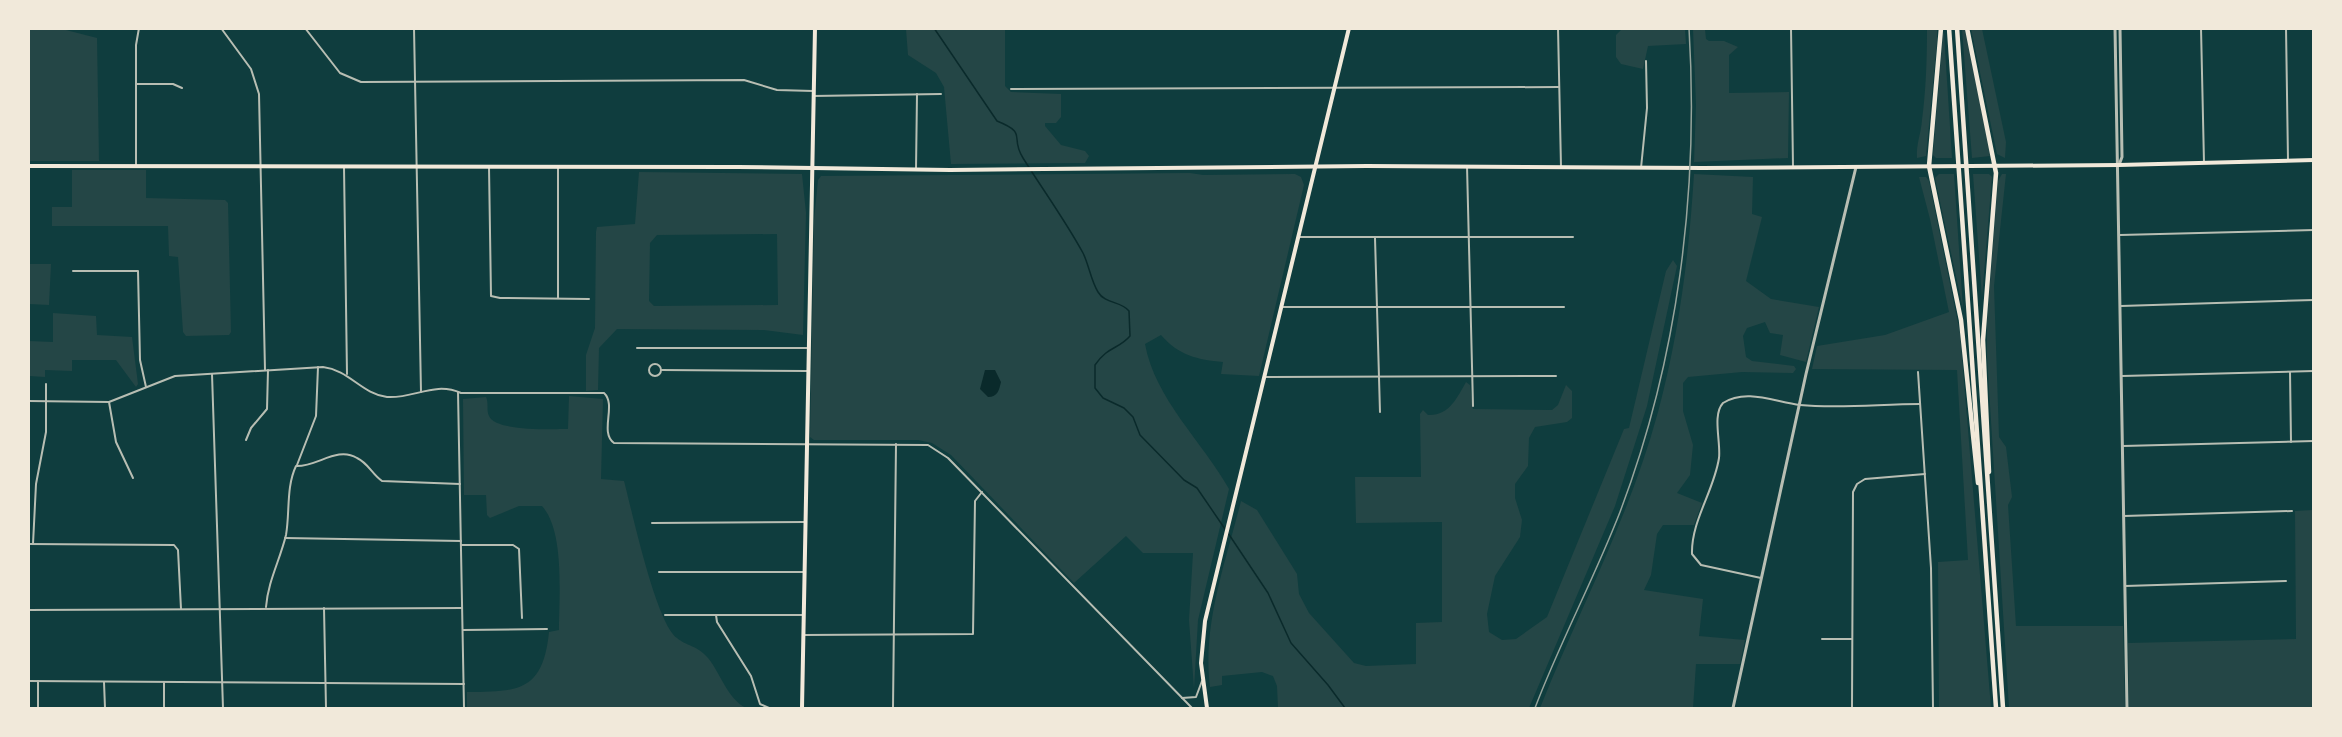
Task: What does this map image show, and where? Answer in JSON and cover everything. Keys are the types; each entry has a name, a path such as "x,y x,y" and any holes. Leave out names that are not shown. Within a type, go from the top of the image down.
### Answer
{"highway":[{"path":"1941,28 1929,166 1961,320 1983,514"},
{"path":"1950,28 1996,708"},
{"path":"1957,28 2003,708"},
{"path":"1967,28 1996,167 1983,324 1990,465 1988,481"}],"main road":[{"path":"802,708 807,348 815,28"},
{"path":"1207,708 1202,681 1203,632 1349,28"},
{"path":"28,166 996,170 1421,166 1996,167 2313,160"}],"street":[{"path":"136,166 139,28"},
{"path":"222,28 249,64 257,81 267,409 250,428 246,440"},
{"path":"305,28 332,65 347,77 361,81 744,80 777,90 813,94 941,94"},
{"path":"414,28 421,392"},
{"path":"1558,28 1561,167"},
{"path":"1791,28 1793,167"},
{"path":"2115,28 2127,708"},
{"path":"2119,165 2122,158 2120,28"},
{"path":"2201,28 2204,163"},
{"path":"2286,28 2288,160"},
{"path":"1641,168 1647,108 1646,61"},
{"path":"136,84 173,84 182,88"},
{"path":"1011,89 1559,87"},
{"path":"916,169 917,94"},
{"path":"1467,166 1473,406"},
{"path":"1733,708 1799,405 1856,166"},
{"path":"344,167 347,374"},
{"path":"489,167 491,296 589,299"},
{"path":"558,167 558,298"},
{"path":"2120,235 2313,230"},
{"path":"1299,237 1573,237"},
{"path":"1375,237 1380,412"},
{"path":"73,271 138,271 140,360 146,387"},
{"path":"2121,306 2313,300"},
{"path":"1281,307 1564,306"},
{"path":"638,348 807,348"},
{"path":"661,370 655,377 648,370 655,364 661,370 807,371"},
{"path":"266,607 269,586 285,538 291,482 316,416 318,367"},
{"path":"28,401 109,402 176,376 318,367 347,374 368,391 379,395 397,396 448,387 458,392 604,393 609,400 608,436 614,443 922,444 936,449 982,492 1192,708"},
{"path":"2122,376 2313,371"},
{"path":"1918,372 1932,586 1933,708"},
{"path":"2290,372 2291,442"},
{"path":"212,374 223,708"},
{"path":"1264,377 1556,376"},
{"path":"46,384 46,432 36,484 31,544 174,545 178,550 181,609"},
{"path":"458,392 464,708"},
{"path":"1761,578 1701,565 1692,554 1697,525 1718,461 1719,406 1728,399 1743,397 1770,398 1799,405 1920,404"},
{"path":"109,402 116,442 133,478"},
{"path":"2123,446 2313,441"},
{"path":"893,708 896,443"},
{"path":"296,466 309,465 332,456 348,454 367,464 382,481 460,484"},
{"path":"1852,708 1855,488 1864,479 1925,474"},
{"path":"804,635 973,634 975,501 982,492"},
{"path":"2124,516 2292,511"},
{"path":"652,523 805,522"},
{"path":"285,538 461,541"},
{"path":"461,545 513,545 520,552 522,618"},
{"path":"659,572 804,572"},
{"path":"2125,586 2286,580"},
{"path":"28,610 219,607 462,608"},
{"path":"324,608 326,708"},
{"path":"665,615 804,615"},
{"path":"716,615 717,621 751,676 760,704 769,708"},
{"path":"463,630 547,628"},
{"path":"1822,639 1852,639"},
{"path":"28,681 464,684"},
{"path":"38,681 38,708"},
{"path":"1182,698 1196,697 1202,681"},
{"path":"104,682 105,708"},
{"path":"164,683 164,708"}],"shaded area":[{"path":"28,29 62,29 97,38 99,161 29,161"},
{"path":"906,29 1005,29 1005,86 1011,92 1061,94 1061,117 1056,123 1045,123 1045,126 1061,145 1085,151 1089,156 1085,163 951,164 944,87 936,73 908,55"},
{"path":"1685,29 1686,44 1648,46 1643,69 1621,64 1616,57 1616,35 1621,30"},
{"path":"1693,29 1705,29 1706,39 1709,41 1724,41 1738,47 1729,55 1729,93 1789,92 1788,158 1694,162 1696,105"},
{"path":"1927,29 1937,29 1937,42 1926,156 1917,158 1924,97"},
{"path":"1962,29 1965,29 1990,156 1972,158"},
{"path":"1971,29 1982,29 2006,142 2005,158 1997,154"},
{"path":"1943,33 1952,158 1936,158 1933,155"},
{"path":"72,170 146,170 146,198 225,200 228,203 231,332 229,335 186,336 183,332 178,257 169,256 168,226 52,226 52,207 72,207"},
{"path":"639,172 802,174 806,213 803,335 764,330 617,329 599,348 598,390 586,391 586,355 595,328 597,227 635,224","holes":["777,234 778,305 654,306 649,301 650,243 657,235"]},
{"path":"1190,173 1203,175 1295,174 1301,177 1304,185 1259,376 1221,374 1223,362 1205,360 1181,352 1161,335 1145,344 1150,364 1169,401 1229,489 1198,620 1194,689 1189,620 1193,553 1143,553 1126,536 1074,583 951,455 932,443 918,440 814,440 810,437 814,220 818,180 821,176"},
{"path":"1694,174 1753,177 1752,214 1762,217 1746,281 1771,299 1819,307 1806,362 1780,355 1783,335 1770,333 1765,322 1747,328 1743,336 1746,357 1752,361 1794,366 1796,369 1793,373 1742,372 1688,377 1683,383 1683,411 1693,445 1690,475 1677,493 1702,503 1694,525 1663,525 1657,534 1651,575 1644,590 1703,599 1699,636 1745,640 1740,664 1696,664 1693,708 1540,708 1619,526 1658,412 1672,353 1682,294"},
{"path":"1939,174 1954,174 1963,309 1935,178"},
{"path":"1973,174 1989,174 1992,177 1982,298"},
{"path":"2002,174 2006,174 1994,286 1999,437 2006,447 2012,497 2008,505 2016,626 2123,626 2125,708 2009,708 1987,357 1987,321 1998,181"},
{"path":"1919,177 1926,177 1929,181 1960,333 1991,708 1939,708 1938,562 1968,560 1957,370 1812,369 1817,346 1885,335 1949,312"},
{"path":"1673,260 1677,266 1647,406 1615,506 1529,708 1278,708 1277,686 1273,676 1262,672 1222,676 1222,685 1210,687 1208,664 1212,617 1241,501 1257,510 1297,574 1299,594 1309,613 1354,663 1366,666 1416,664 1416,623 1442,622 1442,522 1356,523 1355,477 1421,477 1420,414 1423,410 1428,415 1442,413 1456,400 1466,382 1470,385 1473,409 1552,410 1558,405 1566,385 1572,391 1572,418 1567,422 1535,427 1529,438 1528,466 1515,484 1515,498 1522,520 1520,537 1495,576 1487,614 1489,632 1502,640 1516,639 1547,617 1624,429 1629,428 1666,271"},
{"path":"29,264 51,264 49,305 29,304"},
{"path":"53,313 96,316 97,335 132,337 138,384 136,387 116,360 72,360 72,371 45,370 45,377 29,376 29,341 53,342"},
{"path":"985,370 995,370 1001,382 998,392 991,397 980,389"},
{"path":"569,396 603,399 601,479 624,481 653,590 661,611 677,638 696,648 708,658 734,698 746,708 467,708 467,692 514,689 534,677 546,652 549,632 559,630 560,583 554,531 542,506 519,506 490,518 487,515 486,495 464,495 463,399 486,397 489,416 502,425 538,429 568,429"},
{"path":"2313,510 2313,708 2129,708 2128,643 2296,639 2295,511"}],"waterway":[{"path":"934,28 997,121 1007,125 1016,133 1019,151 1083,253 1098,292 1105,299 1129,311 1130,336 1104,354 1095,365 1095,388 1103,398 1124,408 1133,417 1140,435 1184,480 1197,488 1225,529"},
{"path":"1228,533 1268,593 1291,643 1345,708"}],"railway":[{"path":"1535,708 1620,512 1657,395 1670,335 1687,213 1691,151 1689,28"}]}
